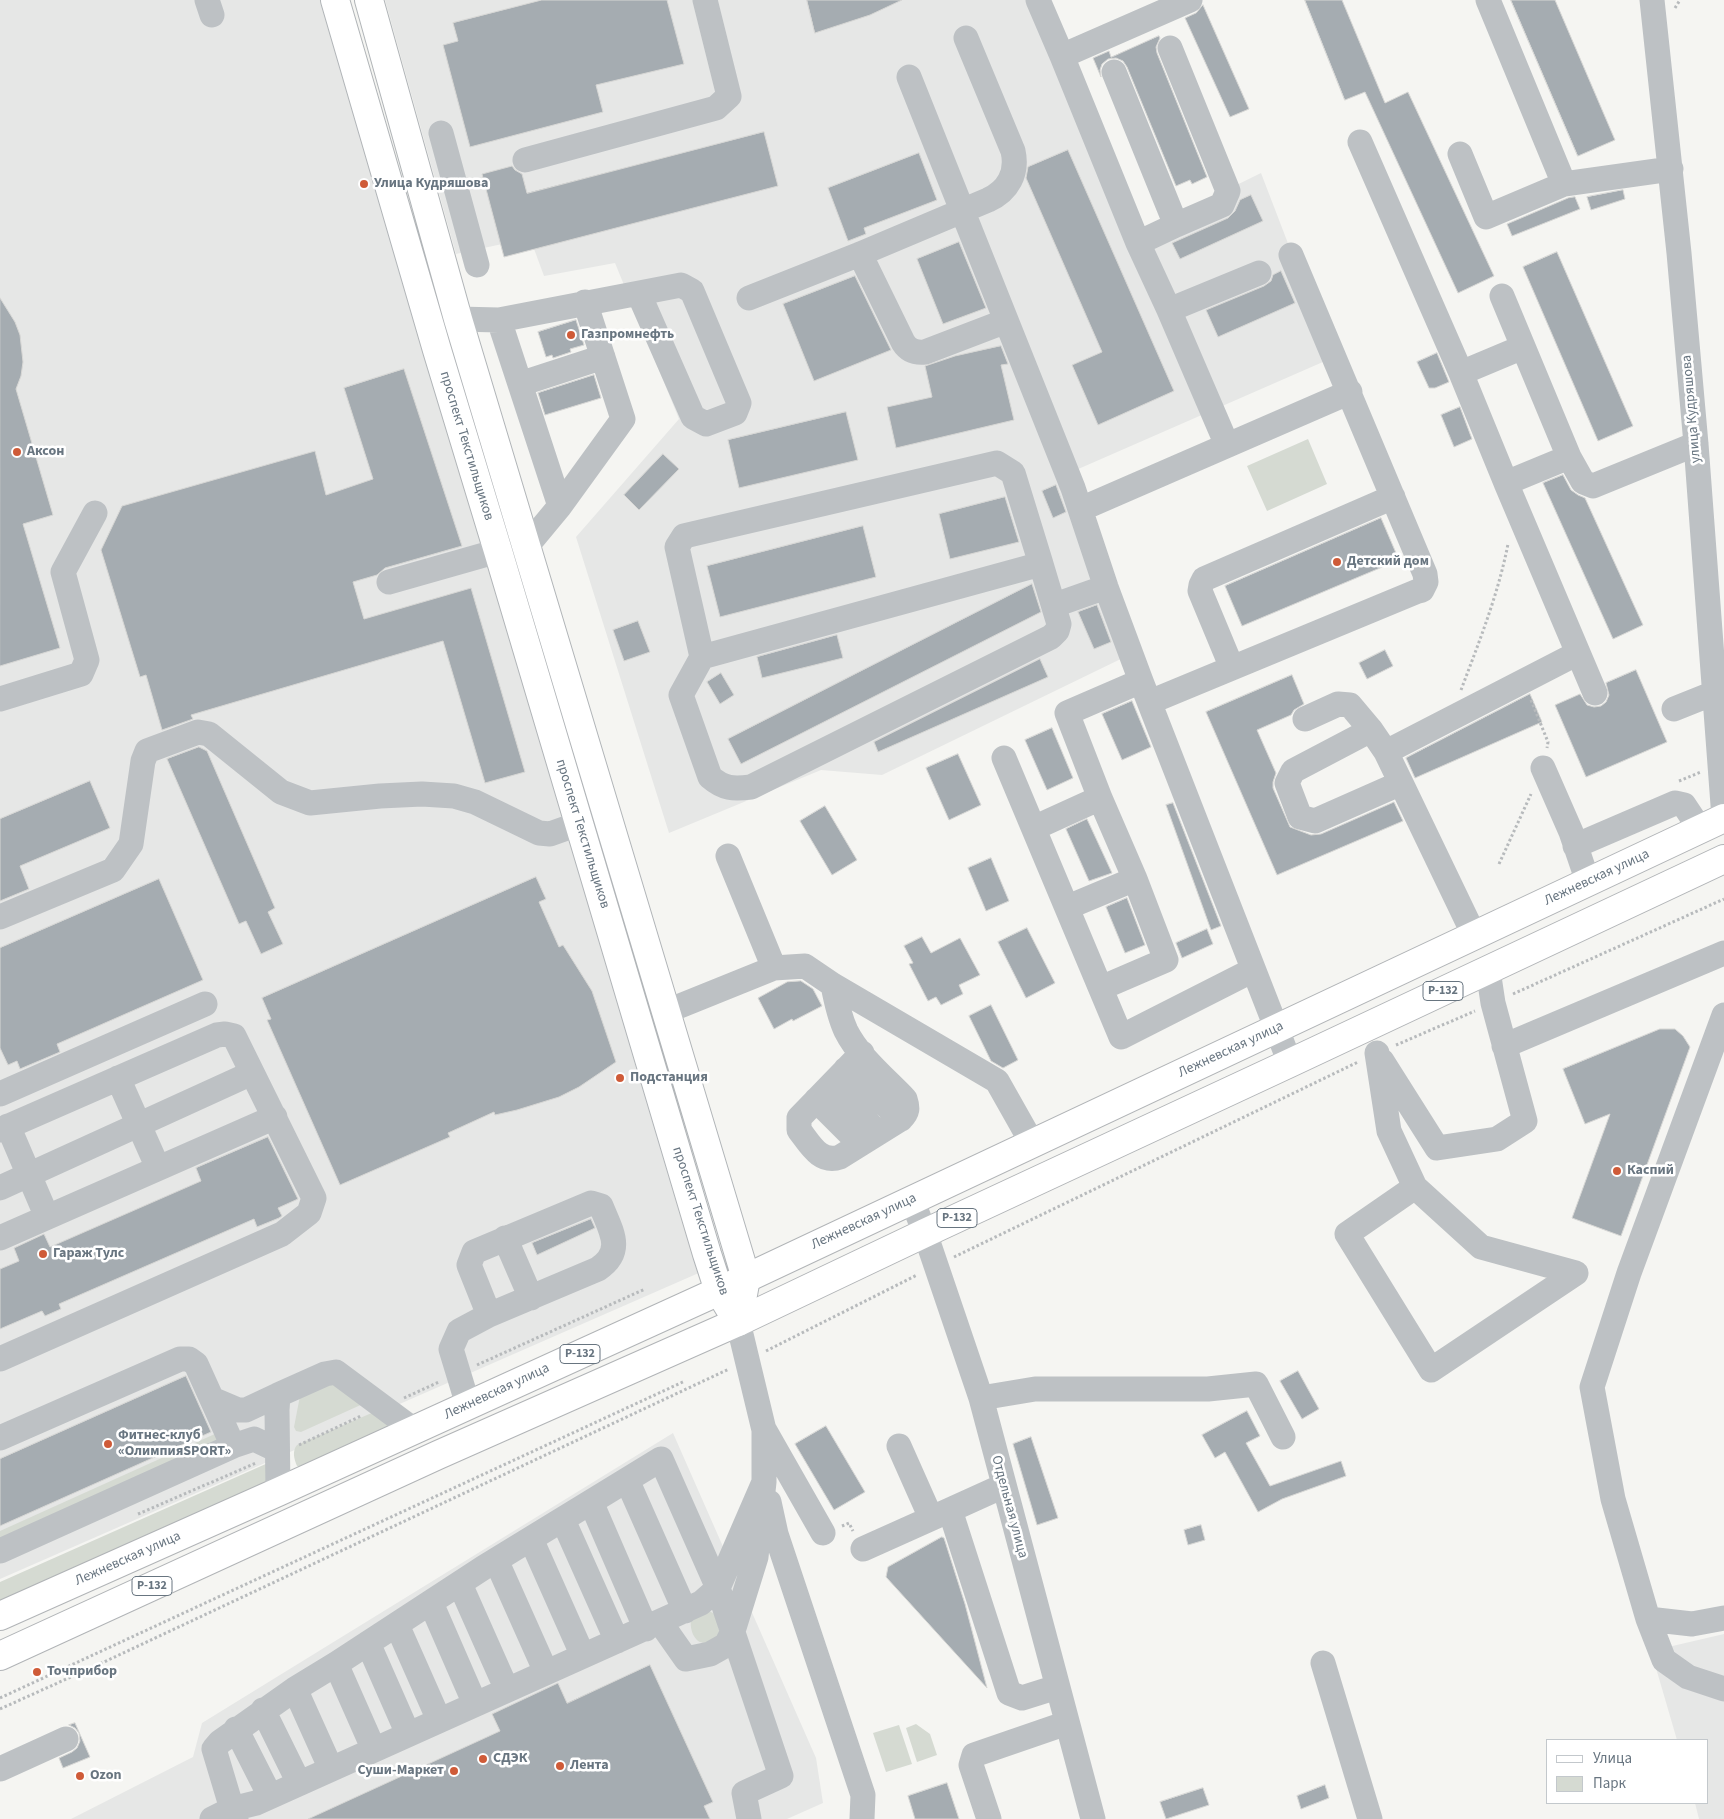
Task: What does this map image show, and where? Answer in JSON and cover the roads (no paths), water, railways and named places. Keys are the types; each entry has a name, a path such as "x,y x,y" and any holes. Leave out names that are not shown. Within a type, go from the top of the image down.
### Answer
{"main road":[{"name":"проспект Текстильщиков","path":"335,0 436,350 719,1291 738,1322"},
{"name":"проспект Текстильщиков","path":"369,0 458,319 746,1278 738,1322"},
{"name":"Лежневская улица","path":"0,1616 278,1492 719,1291 1716,822"},
{"name":"Р-132","path":"0,1656 438,1455 738,1322 925,1232 1724,859"}],"street":[{"path":"525,160 716,108 729,96 705,0"},
{"path":"1038,0 1138,242 1226,445"},
{"path":"1062,56 1190,0"},
{"path":"1488,0 1564,184"},
{"name":"улица Кудряшова","path":"1652,0 1671,169 1696,444 1720,763 1716,822"},
{"path":"749,298 860,254 995,197 1001,192 1010,181 1014,166 1013,151 966,38"},
{"path":"1138,242 1222,205 1228,191 1170,48"},
{"path":"1114,72 1176,225"},
{"path":"909,77 1081,509 1106,587 1290,1063"},
{"path":"441,134 477,265"},
{"path":"1360,142 1461,372 1506,484 1595,693"},
{"path":"1460,154 1486,217 1564,184 1671,169"},
{"path":"423,193 455,184"},
{"path":"860,254 903,342 914,352 925,352 1006,321"},
{"path":"1101,988 1166,960 1067,713 1232,668 1422,590 1425,586 1426,578 1350,392 1291,255"},
{"path":"1169,310 1259,273"},
{"path":"458,319 499,320 681,285 692,291 739,403 735,413 706,424 693,417 639,294"},
{"path":"1502,296 1569,457 1583,482 1593,486 1696,444"},
{"path":"526,547 560,506 623,419 585,302"},
{"path":"499,320 560,506"},
{"path":"1461,372 1523,346"},
{"path":"520,384 603,357"},
{"path":"1081,509 1350,392"},
{"path":"1506,484 1569,457"},
{"path":"997,462 1014,473 1040,564 1055,605 1059,624 1057,631 1051,637 751,788 736,789 720,786 710,777 681,696 702,656 677,547 684,536 997,462"},
{"path":"1232,668 1200,591 1204,579 1393,497"},
{"path":"0,699 81,674 87,660 63,572 95,513"},
{"path":"389,582 498,551"},
{"path":"702,656 1040,564"},
{"path":"1055,605 1106,587"},
{"path":"1386,752 1578,653"},
{"path":"1674,709 1714,693"},
{"path":"1305,719 1338,704 1350,705 1371,730 1386,752 1474,935"},
{"path":"1371,730 1293,771 1287,782 1300,817 1315,821 1401,783"},
{"path":"0,918 113,870 131,844 143,761 147,751 198,732 209,734 281,792 310,803 380,796 422,794 454,796 475,802 539,833 550,834 578,824"},
{"path":"1004,758 1121,1037 1253,970"},
{"path":"1543,768 1588,882"},
{"path":"1034,828 1100,798"},
{"path":"1575,846 1675,803 1684,805 1716,822"},
{"path":"728,856 774,968"},
{"path":"1068,908 1134,879"},
{"path":"1504,1046 1724,953"},
{"path":"666,1012 774,968 804,966 834,986 997,1081 1032,1143"},
{"path":"1363,1028 1437,1148 1497,1139 1525,1121 1493,1003 1488,970"},
{"path":"834,986 837,1006 847,1032 839,1077 799,1118 799,1130 821,1156 832,1160 840,1157 901,1119 839,1077"},
{"path":"1,1091 205,1004"},
{"path":"1724,1014 1629,1273 1592,1387 1613,1499 1648,1619 1664,1660 1688,1677 1724,1689"},
{"path":"0,1359 282,1234 309,1213 314,1198 234,1036 225,1034 217,1035 4,1128 47,1217"},
{"path":"1377,1053 1389,1132 1415,1187 1480,1247 1576,1273 1431,1370 1347,1234 1415,1187"},
{"path":"0,1188 252,1073"},
{"path":"839,1077 869,1139"},
{"path":"118,1078 158,1168"},
{"path":"0,1238 275,1118"},
{"name":"Отдельная улица","path":"912,1200 925,1232 981,1398 1093,1819"},
{"path":"468,1405 451,1349 459,1331 490,1315 598,1270 611,1258 614,1251 614,1240 601,1206 591,1203 474,1252 469,1265 490,1315"},
{"path":"506,1238 531,1298"},
{"path":"591,1502 653,1625 686,1659 710,1654 726,1645 733,1632 756,1557 764,1482 764,1430 749,1360 738,1322"},
{"path":"0,1438 180,1359 189,1359 196,1364 233,1446"},
{"path":"212,1399 238,1410 246,1410 325,1374 336,1372 414,1430"},
{"path":"981,1398 1035,1389 1208,1389 1256,1384 1283,1437"},
{"path":"278,1395 278,1492"},
{"path":"764,1430 823,1533"},
{"path":"0,1551 233,1446 254,1439 277,1452"},
{"path":"899,1446 941,1514 1009,1693 1022,1698 1057,1687"},
{"path":"749,1819 744,1793 781,1776 718,1588 661,1459 496,1560 295,1689 236,1729 214,1749 227,1816 685,1611 701,1603 718,1588 764,1482"},
{"path":"627,1480 685,1611"},
{"path":"764,1482 776,1534 863,1795 862,1819"},
{"path":"863,1550 1003,1486"},
{"path":"563,1520 617,1642"},
{"path":"531,1539 583,1656"},
{"path":"496,1560 546,1672"},
{"path":"460,1584 507,1690"},
{"path":"431,1603 475,1704"},
{"path":"1648,1619 1692,1624 1724,1618"},
{"path":"397,1625 439,1720"},
{"path":"368,1643 408,1734"},
{"path":"1323,1663 1370,1819"},
{"path":"336,1664 374,1750"},
{"path":"295,1689 331,1769"},
{"path":"263,1710 299,1783"},
{"path":"989,1819 971,1765 974,1756 1067,1723"},
{"path":"236,1729 270,1796"},
{"path":"0,1769 66,1739"}],"place":[{"name":"Улица Кудряшова","path":"364,184"},
{"name":"Газпромнефть","path":"571,335"},
{"name":"Аксон","path":"17,452"},
{"name":"Детский дом","path":"1337,562"},
{"name":"Подстанция","path":"620,1078"},
{"name":"Каспий","path":"1617,1171"},
{"name":"Гараж Тулс","path":"43,1254"},
{"name":"Фитнес-клуб «ОлимпияSPORT»","path":"108,1444"},
{"name":"Точприбор","path":"37,1672"},
{"name":"СДЭК","path":"483,1759"},
{"name":"Лента","path":"560,1766"},
{"name":"Суши-Маркет","path":"454,1771"},
{"name":"Ozon","path":"80,1776"}]}
